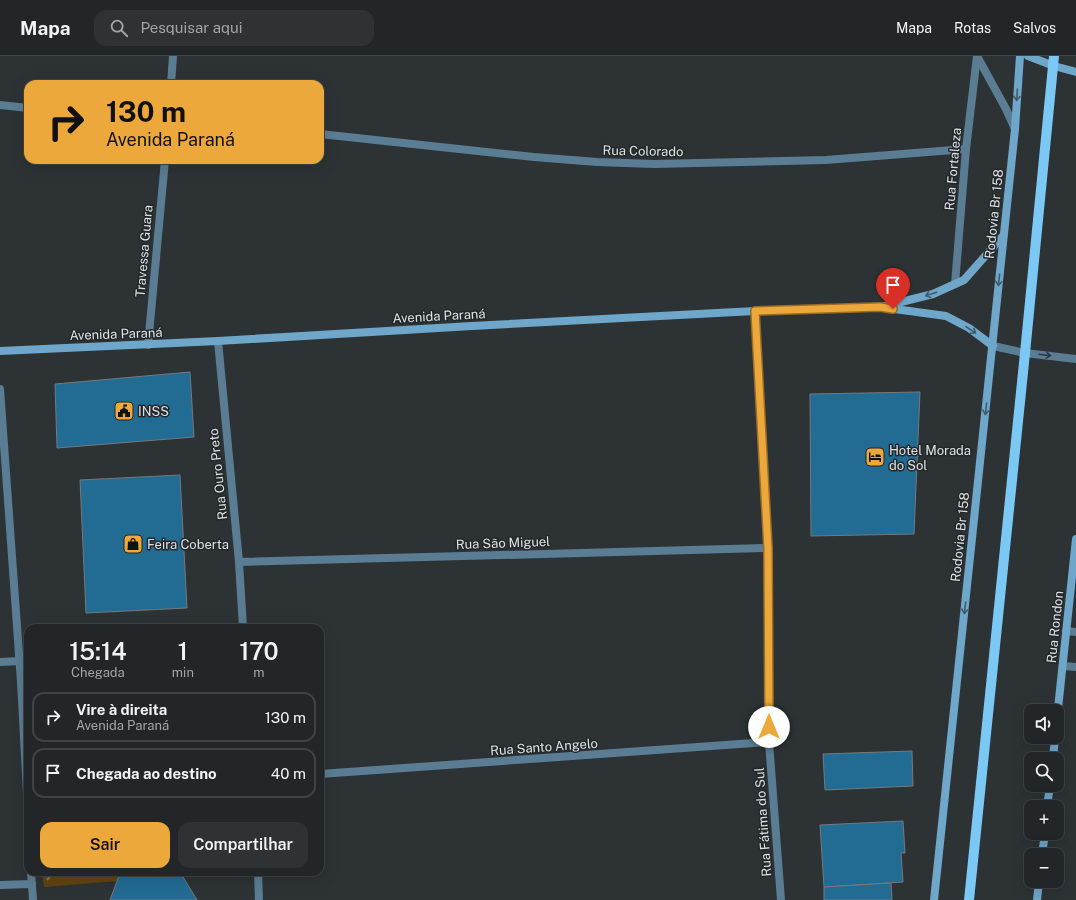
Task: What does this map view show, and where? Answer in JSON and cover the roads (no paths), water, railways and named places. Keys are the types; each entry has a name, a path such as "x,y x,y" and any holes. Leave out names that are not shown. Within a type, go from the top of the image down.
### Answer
{"main road":[{"path":"969,900 1026,353 1054,61"}],"street":[{"path":"171,80 173,56"},
{"path":"977,56 994,86 1015,130"},
{"name":"Rua Fortaleza","path":"955,284 966,149 977,56"},
{"name":"Rodovia Br 158","path":"934,900 1015,130 1020,56"},
{"path":"1028,56 1054,61 1076,72"},
{"path":"0,105 24,108"},
{"name":"Rua Colorado","path":"324,134 574,160 654,164 826,160 966,149"},
{"name":"Travessa Guara","path":"148,345 165,164"},
{"name":"Avenida Paraná","path":"880,307 933,294 964,280 1004,236"},
{"name":"Avenida Paraná","path":"0,351 148,345 755,311 880,307 946,316 969,328 992,346"},
{"name":"Rua Fátima do Sul","path":"755,311 768,548 769,742 781,900"},
{"name":"Rua Ouro Preto","path":"218,341 244,624"},
{"path":"992,346 1026,353 1076,359"},
{"path":"0,389 3,457 20,661 24,676"},
{"name":"Rua Rondon","path":"1059,704 1076,539"},
{"name":"Rua São Miguel","path":"239,562 768,548"},
{"path":"1066,631 1076,632"},
{"path":"0,662 20,661"},
{"path":"1063,666 1076,667"},
{"name":"Rua Santo Angelo","path":"324,774 769,742"},
{"path":"31,876 33,900"},
{"path":"258,876 259,900"},
{"path":"0,885 32,884"},
{"path":"1037,900 1038,888"}],"place":[{"name":"INSS","path":"124,411"},
{"name":"Hotel Morada do Sol","path":"875,457"},
{"name":"Feira Coberta","path":"133,544"}]}
